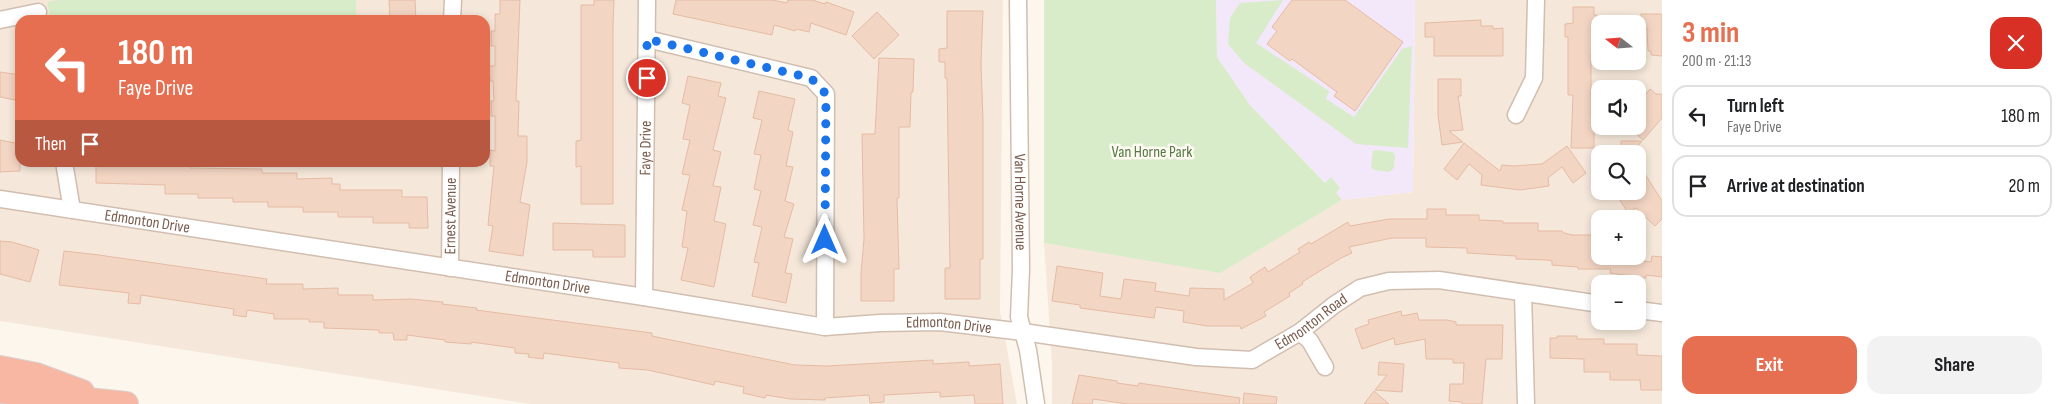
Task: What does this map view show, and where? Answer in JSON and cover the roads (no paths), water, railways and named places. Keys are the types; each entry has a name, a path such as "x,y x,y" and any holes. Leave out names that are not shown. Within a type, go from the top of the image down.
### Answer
{"highway":[{"path":"0,368 36,375 116,403"},
{"path":"0,391 116,403"}],"street":[{"path":"452,15 453,0"},
{"name":"Faye Drive","path":"644,297 647,0"},
{"name":"Van Horne Avenue","path":"1018,0 1021,269 1019,317 1028,350 1036,404"},
{"path":"1516,115 1534,78 1536,0"},
{"path":"21,15 37,11"},
{"path":"0,20 15,16"},
{"path":"647,39 811,78 826,94 825,327"},
{"path":"65,167 72,210"},
{"name":"Ernest Avenue","path":"450,268 451,167"},
{"name":"Edmonton Drive","path":"0,199 644,297 825,327 880,323 940,322 1023,332"},
{"name":"Edmonton Road","path":"1023,332 1196,357 1252,360 1300,332 1334,305 1360,288 1389,281 1439,280 1591,303"},
{"path":"1523,293 1526,404"},
{"path":"1646,311 1662,313"},
{"path":"1300,332 1310,341 1325,367"}],"park label":[{"name":"Van Horne Park","path":"1152,152"}]}
